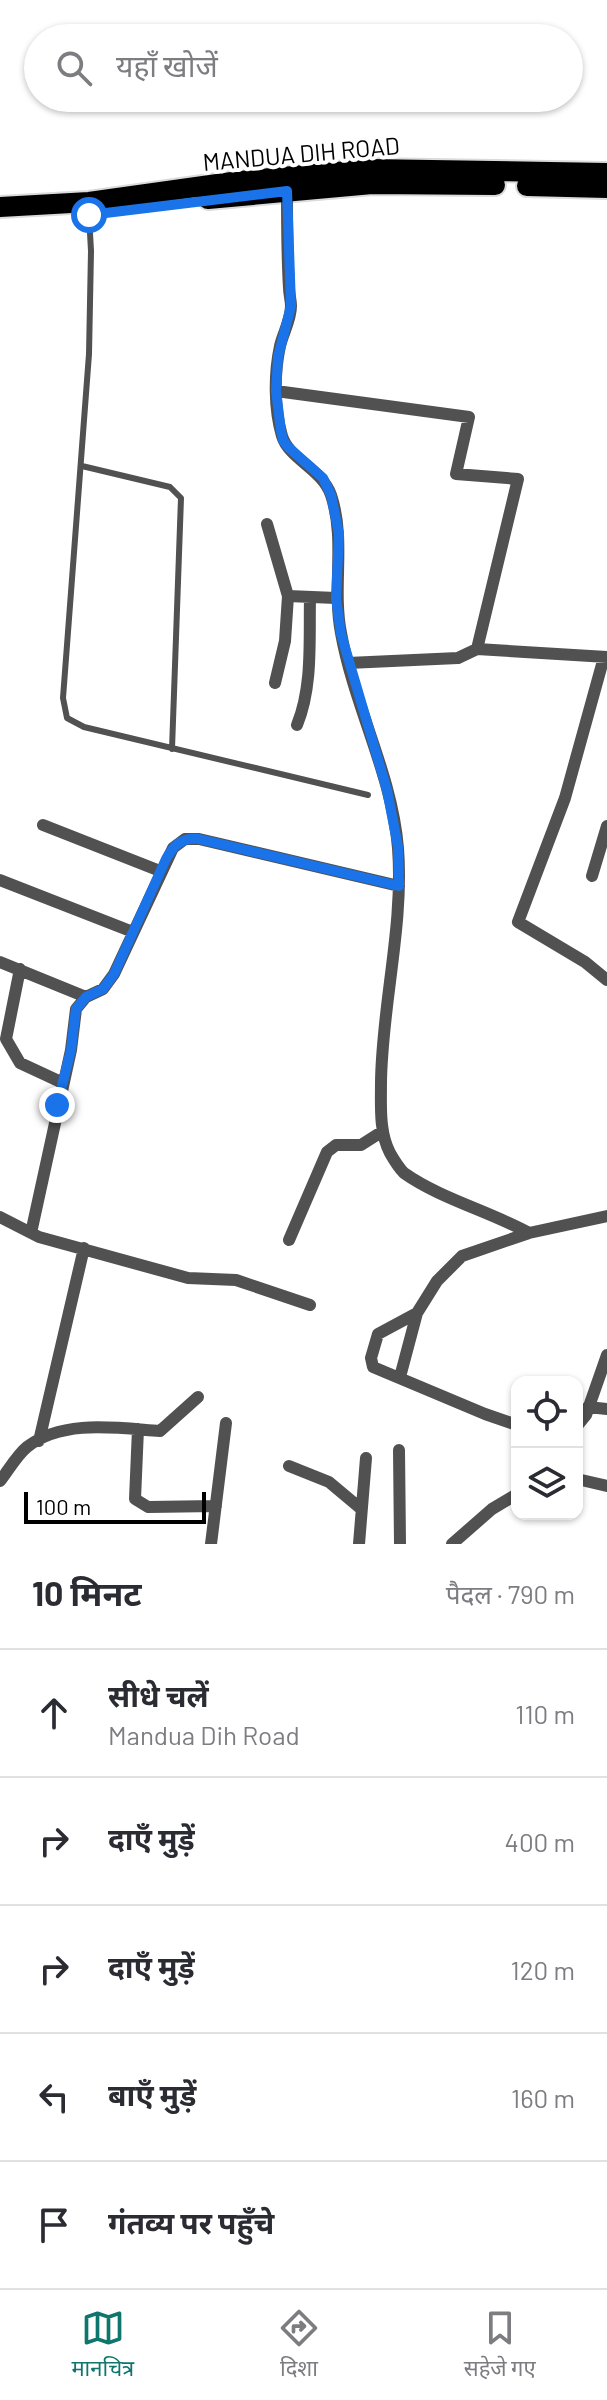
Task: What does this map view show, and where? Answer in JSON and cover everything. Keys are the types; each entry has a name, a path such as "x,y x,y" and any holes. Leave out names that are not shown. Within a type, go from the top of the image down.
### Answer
{"main road":[{"name":"MANDUA DIH ROAD","path":"0,207 89,202 239,181 369,169 607,173"},
{"name":"MANDUA DIH ROAD","path":"0,219 89,215 372,184 607,188"}],"street":[{"path":"287,191 291,306 278,357 276,391 283,440 323,478 331,495 339,534 336,598 348,663 390,802 398,847 399,886 381,1060 380,1113 383,1131 389,1151 402,1171 529,1233"},
{"path":"276,391 469,417 456,474 518,479 477,649"},
{"path":"267,524 288,596 285,641 275,683"},
{"path":"288,596 336,598"},
{"path":"297,725 305,706 308,683 310,598"},
{"path":"348,663 458,658 477,649 605,657 565,798 518,922 585,962 607,980"},
{"path":"43,825 160,871"},
{"path":"592,876 607,826"},
{"path":"31,1233 71,1050 76,1009 86,997 109,983 173,848 192,838 399,886"},
{"path":"0,880 133,932"},
{"path":"0,962 86,997"},
{"path":"20,969 6,1039 20,1063 63,1083"},
{"path":"289,1240 327,1152 336,1145 361,1145 383,1131"},
{"path":"400,1377 417,1313 437,1281 462,1256 529,1233 607,1216"},
{"path":"0,1217 31,1233 188,1278 236,1280 310,1305"},
{"path":"39,1441 84,1248"},
{"path":"417,1313 381,1331 371,1358 373,1367 511,1423"},
{"path":"583,1416 607,1355"},
{"path":"0,1481 26,1448 62,1430 160,1431 198,1397"},
{"path":"588,1407 607,1409"},
{"path":"211,1544 226,1423"},
{"path":"138,1429 135,1499 148,1507 216,1506"},
{"path":"399,1450 400,1544"},
{"path":"359,1544 366,1458"},
{"path":"289,1466 329,1482 360,1508"},
{"path":"583,1480 607,1486"},
{"path":"452,1544 492,1509 511,1498"}],"lane":[{"path":"89,215 89,354 64,710 67,718 84,727 368,795"},
{"path":"82,466 170,487 181,498 172,749"}],"route":[{"path":"57,1105 71,1050 76,1009 86,997 109,983 166,859 178,843 185,839 199,839 399,886 398,847 387,790 341,634 336,598 339,534 331,495 323,478 288,447 281,431 276,391 278,357 291,306 287,191 89,215"}]}
